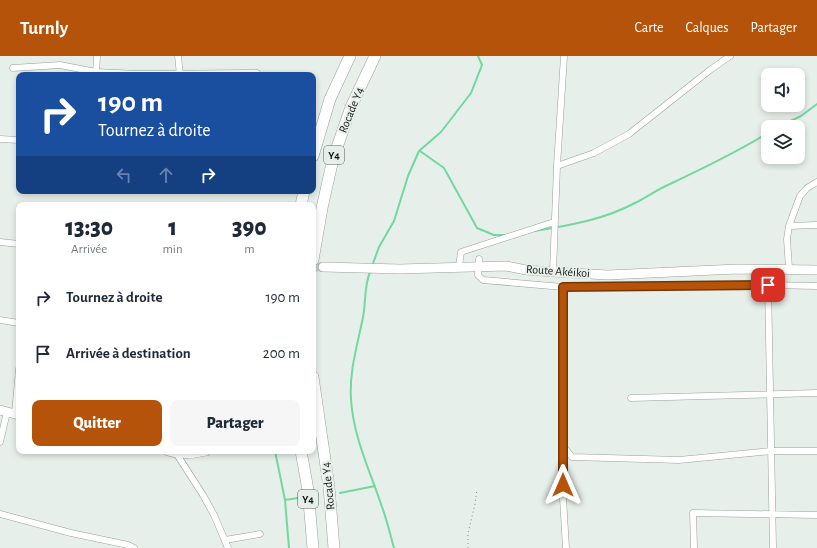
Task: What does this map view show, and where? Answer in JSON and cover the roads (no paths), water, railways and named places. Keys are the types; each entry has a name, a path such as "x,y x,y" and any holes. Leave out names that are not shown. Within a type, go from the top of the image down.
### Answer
{"highway":[{"name":"Rocade Y4","path":"316,146 330,99 350,56"},
{"name":"Rocade Y4","path":"316,243 333,159 351,107 375,56"},
{"name":"Rocade Y4","path":"316,398 329,487 334,548"},
{"name":"Rocade Y4","path":"302,454 308,490 313,548"}],"street":[{"path":"96,72 98,56"},
{"path":"178,56 180,72"},
{"path":"553,272 554,222 564,56"},
{"path":"557,166 594,153 630,134 710,70 730,56"},
{"path":"13,68 60,65 92,72"},
{"path":"0,139 16,140"},
{"path":"789,268 787,239 789,226 800,196 807,188 817,182"},
{"path":"459,266 461,252 554,222"},
{"path":"789,226 817,225"},
{"path":"0,242 16,244"},
{"path":"479,262 478,276 483,280 563,287 817,286"},
{"name":"Route Akéikoi","path":"323,267 400,269 459,266 479,262 526,270 627,274 737,269 789,268 817,270"},
{"path":"768,285 773,548"},
{"path":"563,287 563,498 566,548"},
{"path":"0,320 16,323"},
{"path":"0,442 10,413 16,384"},
{"path":"631,398 817,393"},
{"path":"563,446 572,457 580,458 679,460 771,451 817,451"},
{"path":"173,454 203,495 214,515 228,548"},
{"path":"694,548 693,513 817,515"},
{"path":"0,514 72,533 128,545 134,548"},
{"path":"225,540 260,534"}],"waterway":[{"path":"372,266 379,247 394,221 408,176 419,151 441,132 471,93 482,65 478,56"},
{"path":"793,120 801,116 817,104"},
{"path":"535,231 586,221 611,214 708,166 761,137"},
{"path":"420,151 444,168 477,228 494,235 505,235"},
{"path":"370,272 351,378 352,413 367,467 384,512 394,548"},
{"path":"276,454 285,500 289,548"},
{"path":"340,493 375,486"},
{"path":"285,500 298,498"}],"tunnel":[{"path":"316,267 323,267"}]}
